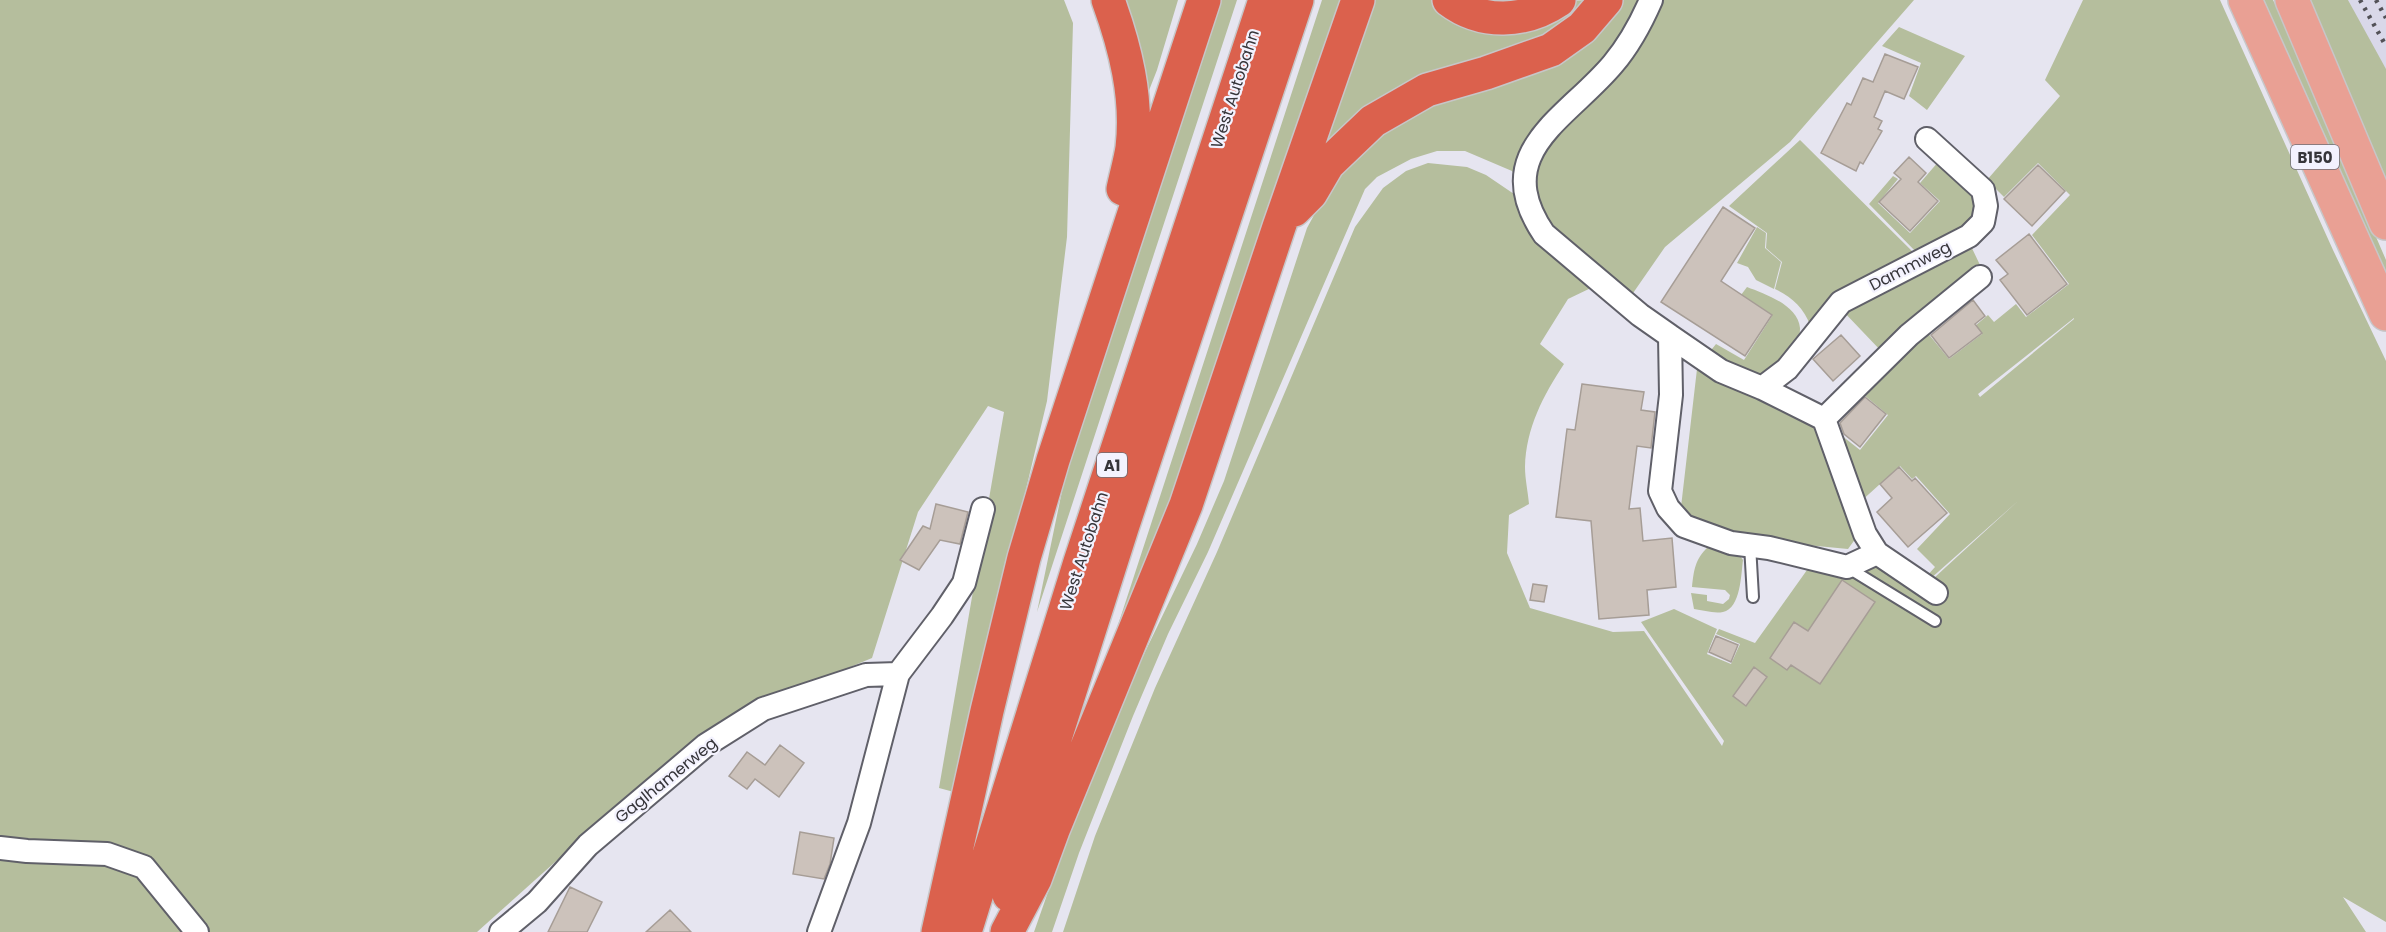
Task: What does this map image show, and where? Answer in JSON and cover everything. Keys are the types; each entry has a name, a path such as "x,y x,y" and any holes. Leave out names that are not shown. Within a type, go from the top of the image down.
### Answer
{"highway":[{"path":"1108,0 1123,45 1132,92 1132,148 1123,192 1125,240"},
{"path":"938,932 1024,558 1056,450 1204,0"},
{"name":"West Autobahn","path":"965,932 1080,562 1265,0"},
{"name":"West Autobahn","path":"1000,932 1013,877 1046,767 1297,0"},
{"path":"1008,932 1035,879 1186,505 1358,0"},
{"path":"1449,0 1473,14 1492,18 1527,16 1559,0"},
{"path":"1279,227 1311,193 1328,164 1373,121 1427,90 1486,73 1551,50 1582,28 1606,0"}],"main road":[{"name":"B150","path":"2245,0 2386,314"},
{"name":"B150","path":"2292,0 2386,223"}],"street":[{"path":"1651,0 1641,23 1613,63 1534,145 1526,164 1524,182 1532,217 1544,234 1631,308 1670,336 1721,371 1762,388 1824,419 1866,534 1877,553 1936,592"},
{"name":"Dammweg","path":"1762,388 1787,369 1841,302 1969,236 1983,222 1986,206 1983,190 1927,139"},
{"path":"1824,419 1909,335 1980,277"},
{"path":"1670,336 1671,396 1660,491 1668,508 1684,526 1731,543 1750,545 1847,567 1877,553"},
{"path":"819,932 859,824 898,674 964,583 983,509"},
{"name":"Gaglhamerweg","path":"501,932 537,902 588,845 706,745 763,709 866,675 898,674"},
{"path":"0,848 107,854 144,867 197,932"}],"lane":[{"path":"1750,545 1753,597"},
{"path":"1847,567 1935,621"}],"shaded area":[{"path":"2348,0 2386,0 2386,69 2369,41"}],"green space":[{"path":"0,0 1064,0 1073,23 1067,237 1047,401 954,792 939,788 1004,412 988,406 918,512 872,658 720,721 583,837 477,932 0,932"},
{"path":"1120,0 1178,0 1148,93"},
{"path":"1218,0 1237,0 1037,612 1068,462"},
{"path":"1322,0 1346,0 1186,462 1104,668"},
{"path":"1372,0 1432,0 1436,5 1592,0 1572,22 1318,153"},
{"path":"1623,0 1914,0 1790,142 1665,247 1631,296 1559,238 1512,171 1465,151 1437,151 1411,159 1377,177 1365,189 1208,552 1168,634 1133,716 1079,853 1052,932 1034,932 1068,835 1132,679 1197,544 1224,481 1307,228 1338,171 1391,123 1614,15"},
{"path":"2083,0 2220,0 2386,361 2386,922 2343,897 2366,932 1063,932 1095,836 1155,688 1217,552 1355,227 1383,188 1406,171 1428,163 1467,167 1486,175 1514,194 1524,222 1540,244 1595,286 1568,299 1540,344 1564,364 1549,388 1532,426 1525,467 1529,504 1509,515 1507,553 1530,608 1613,632 1644,631 1722,746 1724,741 1641,622 1674,609 1717,629 1707,654 1731,664 1740,644 1716,634 1719,629 1755,643 1812,563 1868,561 1922,589 2018,501 1929,580 1926,577 1935,567 1917,549 1950,514 1916,476 1912,479 1900,466 1859,503 1832,428 1860,450 1888,415 1858,390 1926,331 1949,359 1982,334 1976,325 1988,315 1994,322 2016,304 2026,317 2069,284 2032,235 2070,195 2038,163 2004,197 1987,180 2060,96 2045,80","holes":["2074,319 1980,397 1978,394"]},
{"path":"2260,0 2273,0 2275,4 2386,260 2386,278"},
{"path":"2304,0 2348,0 2386,69 2386,192"},
{"path":"1899,27 1965,56 1927,110 1909,96 1921,63 1882,46"},
{"path":"1800,140 1917,256 1810,325 1796,303 1775,289 1782,262 1766,248 1767,233 1729,206"},
{"path":"1939,161 1978,195 1975,222 1920,256 1869,204 1893,176 1898,179 1878,203 1910,233 1940,201 1920,183"},
{"path":"1757,227 1766,233 1765,248 1781,262 1774,289 1756,280 1748,267 1737,263"},
{"path":"1969,242 1980,265 1883,353 1841,309"},
{"path":"1747,287 1787,307 1798,320 1800,328 1799,343 1762,378 1708,354 1716,344 1744,360 1772,316 1741,295"},
{"path":"1697,369 1815,423 1856,538 1848,549 1744,539 1696,522 1681,507"},
{"path":"1708,547 1738,553 1743,560 1737,597 1729,609 1723,612 1694,609 1691,593 1707,595 1707,601 1723,604 1730,595 1725,590 1692,587 1696,565"}],"building":[{"path":"1885,54 1918,67 1904,99 1885,91 1874,117 1882,121 1878,129 1882,131 1863,164 1860,162 1856,171 1821,153 1847,103 1851,105 1863,78 1873,82"},
{"path":"1909,157 1926,173 1918,182 1938,201 1910,231 1879,202 1901,179 1894,173"},
{"path":"2038,165 2065,191 2032,226 2004,199"},
{"path":"1723,207 1755,228 1721,281 1772,315 1745,356 1661,302"},
{"path":"2029,234 2067,284 2027,315 2000,280 2008,274 1996,260"},
{"path":"1973,300 1985,316 1975,324 1982,333 1949,358 1931,335"},
{"path":"1841,335 1860,356 1833,381 1813,359"},
{"path":"1582,384 1644,392 1641,410 1655,412 1651,448 1637,446 1629,509 1640,508 1643,541 1672,538 1676,587 1647,590 1649,615 1599,619 1591,521 1556,517 1567,429 1575,430"},
{"path":"1865,397 1886,414 1860,447 1844,434 1840,423"},
{"path":"1899,467 1912,481 1915,478 1947,513 1908,547 1877,512 1892,498 1880,484"},
{"path":"936,504 968,512 960,544 940,540 919,570 900,560 923,526 930,529"},
{"path":"1842,580 1875,602 1820,684 1791,665 1787,670 1770,658 1794,622 1808,631"},
{"path":"1533,584 1547,586 1544,602 1530,600"},
{"path":"1716,636 1738,645 1731,662 1709,652"},
{"path":"1754,667 1767,677 1746,706 1733,696"},
{"path":"780,745 804,763 779,797 755,779 747,789 729,776 747,752 765,765"},
{"path":"800,832 834,838 830,864 824,879 793,874"},
{"path":"570,887 602,902 587,932 548,932"},
{"path":"670,910 691,932 646,932"}],"railway":[{"path":"2360,0 2386,46"},
{"path":"2376,0 2386,18"}]}
